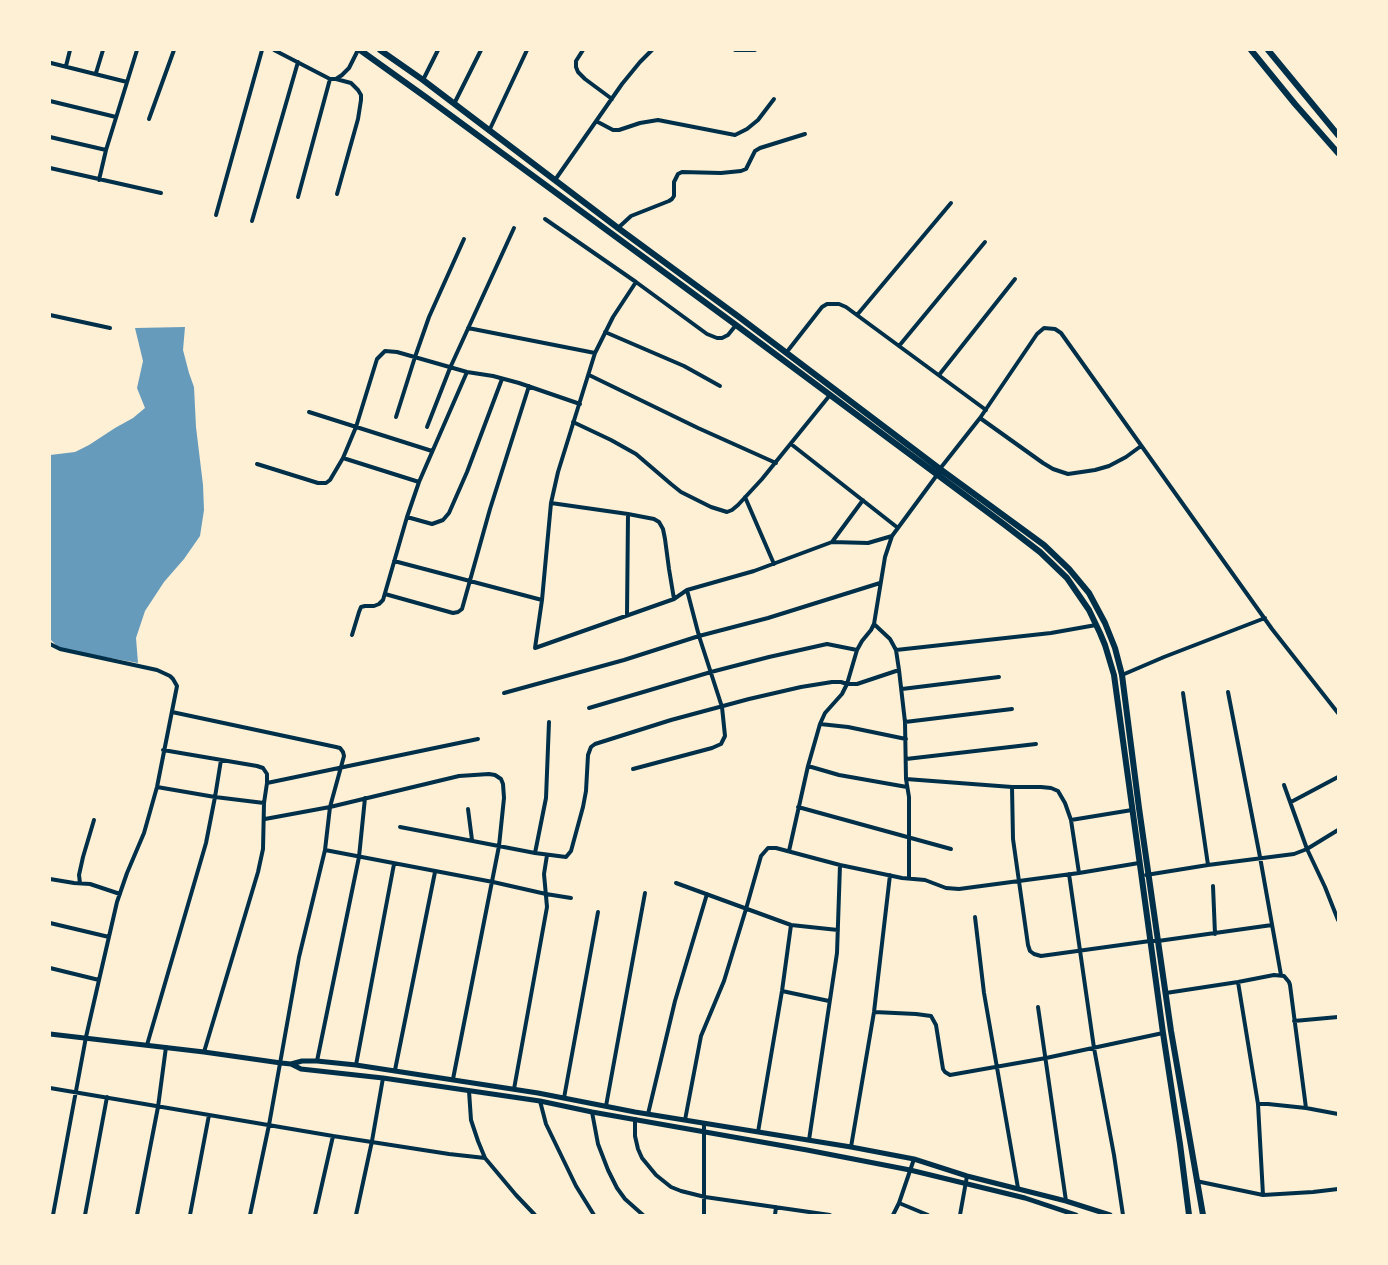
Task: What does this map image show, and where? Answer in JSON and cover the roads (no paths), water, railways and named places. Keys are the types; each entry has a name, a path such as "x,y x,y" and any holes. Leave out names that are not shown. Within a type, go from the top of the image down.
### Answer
{"main road":[{"path":"359,50 416,90 830,395 937,472 1044,545 1069,569 1089,593 1105,623 1115,648 1122,675 1158,941 1202,1215"},
{"path":"380,50 423,80 786,353 1040,552 1067,578 1089,610 1106,645 1114,675 1189,1215"},
{"path":"1251,50 1295,104 1338,153"},
{"path":"1268,50 1338,135"}],"street":[{"path":"66,66 70,50"},
{"path":"96,73 103,50"},
{"path":"99,180 106,150 136,50"},
{"path":"149,119 174,50"},
{"path":"216,215 262,50"},
{"path":"274,50 330,79 351,83 361,95 356,124 337,194"},
{"path":"336,79 349,68 359,50"},
{"path":"423,80 438,50"},
{"path":"454,104 481,50"},
{"path":"489,131 527,50"},
{"path":"583,50 576,62 578,72 612,99"},
{"path":"644,50 648,54"},
{"path":"555,180 612,99 652,50"},
{"path":"735,50 755,50"},
{"path":"252,221 298,62"},
{"path":"51,63 96,73 127,82"},
{"path":"298,197 330,79"},
{"path":"596,121 613,130 620,130 640,123 658,120 735,135 741,133 758,120 774,99"},
{"path":"50,101 116,117"},
{"path":"618,228 632,216 670,202 674,196 674,182 678,174 682,172 721,173 741,171 746,169 756,151 760,148 805,134"},
{"path":"50,137 106,150"},
{"path":"50,168 161,193"},
{"path":"857,315 951,202"},
{"path":"545,219 712,337 717,338 728,335 736,325"},
{"path":"427,427 450,368 514,228"},
{"path":"396,417 429,317 464,239"},
{"path":"899,346 985,242"},
{"path":"939,375 1014,279"},
{"path":"636,282 613,317 595,354 558,472 551,503 536,648 674,599 687,590 774,564 832,542 868,543 892,536"},
{"path":"786,353 822,307 827,304 839,304 857,315 986,410"},
{"path":"50,315 110,328"},
{"path":"468,328 595,354"},
{"path":"789,851 808,766 820,724 825,713 842,694 847,684 857,650 874,624 885,557 892,536 937,472 986,410 1037,334 1044,328 1055,329 1060,333 1265,618 1338,713"},
{"path":"605,332 684,366 720,386"},
{"path":"257,464 322,484 330,480 343,458 356,427 377,358 380,354 390,350 450,368 502,378 580,404"},
{"path":"352,635 358,612 361,608 379,604 385,594 407,517 419,482 467,372"},
{"path":"589,375 698,428 776,463"},
{"path":"407,517 432,524 443,520 449,513 467,472 502,378"},
{"path":"385,594 444,611 458,612 462,609 494,496 529,386"},
{"path":"573,422 612,440 636,454 670,484 711,507 727,512 732,510 745,498 776,463 830,395"},
{"path":"309,412 432,451"},
{"path":"980,418 1053,469 1068,474 1095,470 1109,466 1126,458 1141,446"},
{"path":"791,444 898,528"},
{"path":"343,458 419,482"},
{"path":"745,498 774,564"},
{"path":"832,542 863,500"},
{"path":"551,503 628,514 654,519 659,522 663,529 674,599"},
{"path":"627,615 628,514"},
{"path":"394,560 542,600"},
{"path":"504,693 624,660 699,636 768,618 880,583"},
{"path":"633,769 721,744 724,740 726,730 722,707 699,636 687,590"},
{"path":"1122,675 1265,618"},
{"path":"874,624 890,639 896,650 902,689 906,738 906,779 909,797 909,878"},
{"path":"896,650 1051,633 1096,625"},
{"path":"50,644 60,649 145,668 170,676 174,679 177,686 157,787 144,833 120,894 109,937 86,1037 53,1215"},
{"path":"589,708 711,672 827,644 857,650"},
{"path":"400,827 535,853 566,857 571,851 585,800 588,755 591,747 601,742 671,720 749,699 801,687 832,682 857,684 899,670"},
{"path":"902,689 999,677"},
{"path":"1228,692 1281,975"},
{"path":"1183,693 1208,865"},
{"path":"905,722 1012,709"},
{"path":"172,712 336,747 343,752 344,756 330,807 325,850 299,957 270,1125 250,1215"},
{"path":"535,853 546,798 549,722"},
{"path":"820,724 848,727 906,738"},
{"path":"267,783 478,739"},
{"path":"906,759 1036,744"},
{"path":"164,750 263,768 267,774 264,803 265,819 263,848 258,872 204,1052"},
{"path":"147,1045 206,843 221,760"},
{"path":"808,766 839,775 907,787"},
{"path":"265,819 330,807 459,776 483,774 495,775 500,779 503,784 503,791 499,846 453,1079"},
{"path":"1291,802 1338,777"},
{"path":"906,779 1012,787 1041,787 1051,788 1058,791 1065,803 1070,820 1079,873"},
{"path":"1284,784 1307,849 1325,887 1338,920"},
{"path":"157,787 215,797 264,803"},
{"path":"1012,787 1013,839 1028,946 1030,951 1034,954 1041,956 1150,941 1215,934 1272,925"},
{"path":"317,1061 359,857 365,798"},
{"path":"798,807 909,836 951,849"},
{"path":"468,810 472,840"},
{"path":"1070,820 1132,810"},
{"path":"80,883 79,875 94,820"},
{"path":"1141,876 1260,857 1294,854 1307,849 1338,830"},
{"path":"685,1120 701,1036 724,981 761,856 768,848 789,851 840,865 925,880 946,888 959,889 1019,882 1139,863"},
{"path":"325,850 572,898"},
{"path":"514,1089 547,907 544,874 547,855"},
{"path":"356,1065 394,864"},
{"path":"809,1140 837,953 840,865"},
{"path":"394,1070 435,872"},
{"path":"1069,874 1094,1048 1114,1155 1123,1215"},
{"path":"851,1147 874,1012 890,875"},
{"path":"50,879 90,884 120,894"},
{"path":"676,883 791,925 838,930"},
{"path":"1213,886 1215,934"},
{"path":"606,1106 645,893"},
{"path":"648,1114 675,1001 707,894"},
{"path":"564,1098 598,912"},
{"path":"975,918 984,993 1018,1188"},
{"path":"50,923 109,937"},
{"path":"758,1132 782,991 791,925"},
{"path":"50,968 99,980"},
{"path":"1166,993 1238,982 1274,974 1281,975 1287,979 1290,986 1306,1108"},
{"path":"1238,982 1258,1104 1263,1195"},
{"path":"782,991 829,1001"},
{"path":"1038,1006 1066,1201"},
{"path":"874,1012 931,1016 936,1025 943,1069 947,1074 954,1075 1046,1058 1163,1033"},
{"path":"1294,1021 1338,1017"},
{"path":"50,1034 86,1037 291,1064 301,1069 383,1078 540,1102 910,1170 1025,1198 1076,1215"},
{"path":"137,1215 158,1107 166,1047"},
{"path":"291,1064 302,1061 317,1061 394,1070 514,1089 704,1124 851,1147 914,1160 967,1176 1066,1201 1110,1215"},
{"path":"356,1215 372,1141 383,1078"},
{"path":"50,1088 333,1136 485,1158"},
{"path":"469,1091 471,1120 485,1158 535,1215"},
{"path":"85,1215 107,1097"},
{"path":"540,1102 546,1124 576,1186 594,1215"},
{"path":"1258,1104 1306,1108 1338,1114"},
{"path":"592,1112 598,1144 614,1182 625,1200 643,1215"},
{"path":"190,1215 209,1115"},
{"path":"635,1119 635,1136 638,1149 646,1165 662,1181 680,1191 704,1197 830,1215"},
{"path":"704,1124 704,1215"},
{"path":"315,1215 333,1136"},
{"path":"893,1215 899,1203 914,1160"},
{"path":"960,1215 967,1176"},
{"path":"1196,1181 1263,1195 1338,1189"},
{"path":"899,1203 928,1215"},
{"path":"775,1215 776,1207"}],"water":[{"path":"185,327 183,350 194,387 196,427 203,485 204,510 200,536 184,559 164,582 145,611 136,638 138,663 60,649 50,639 50,455 75,452 133,418 145,408 137,388 143,361 135,328"}]}
